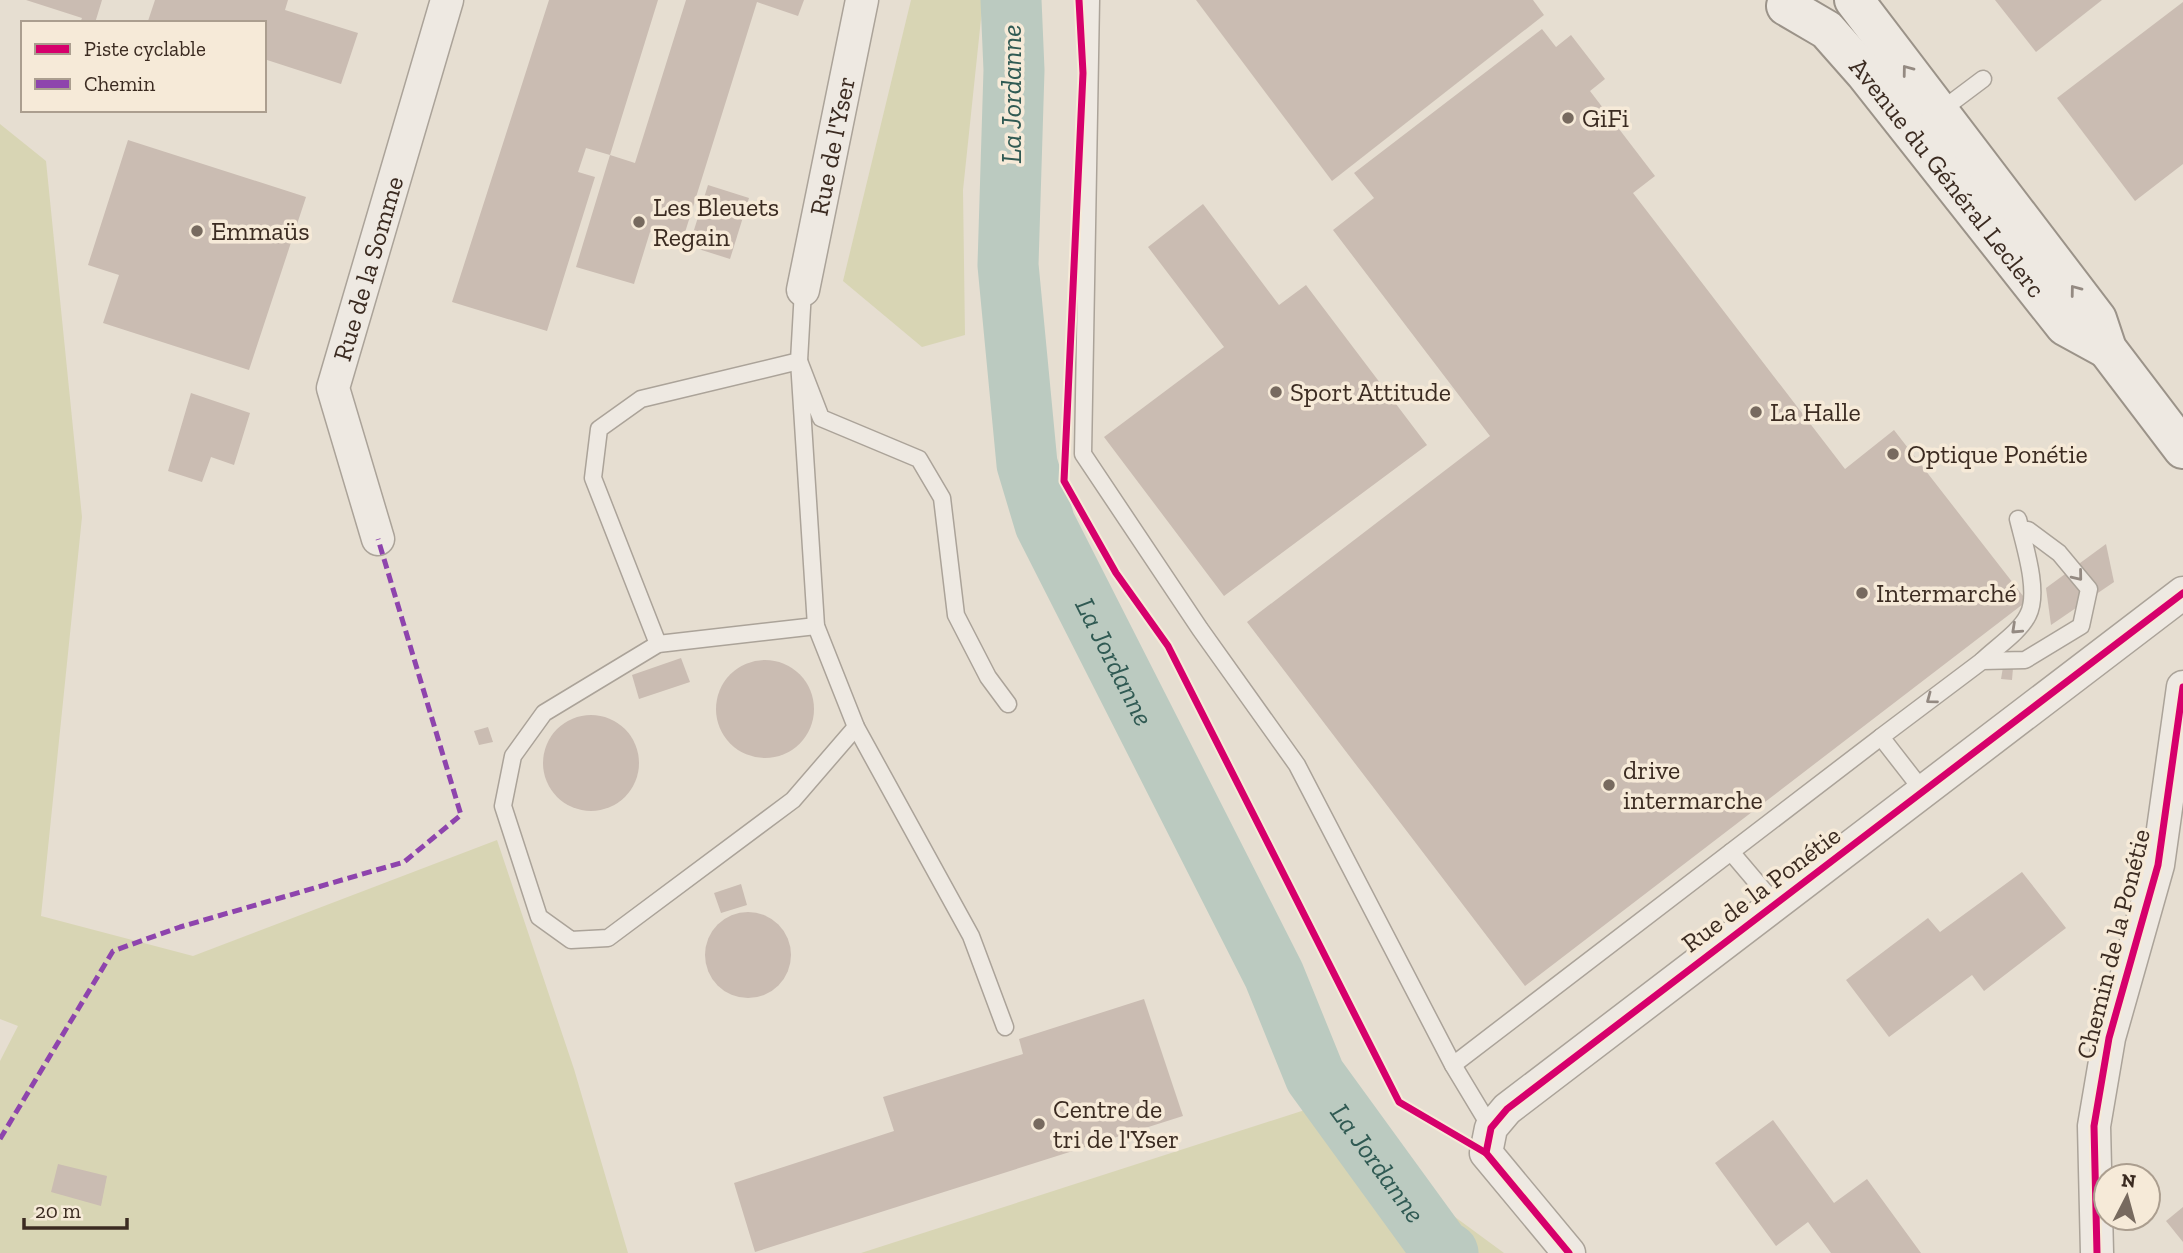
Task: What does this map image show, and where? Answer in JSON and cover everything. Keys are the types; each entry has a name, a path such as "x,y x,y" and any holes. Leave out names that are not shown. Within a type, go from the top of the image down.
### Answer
{"street":[{"name":"Rue de la Somme","path":"378,539 333,388 447,0"},
{"name":"Rue de l'Yser","path":"803,290 862,0"},
{"name":"Avenue du Général Leclerc","path":"1854,0 2097,319 2106,349 2183,449"},
{"name":"Avenue du Général Leclerc","path":"1785,2 1827,30 1850,56 2065,326 2106,349"},
{"name":"Rue de la Ponétie","path":"1491,1128 1507,1109 2183,593"},
{"name":"Chemin de la Ponétie","path":"2097,1253 2094,1126 2109,1038 2158,864 2183,687"},
{"path":"1491,1128 1486,1153 1569,1253"}],"lane":[{"path":"1091,0 1083,454 1200,629 1297,765 1453,1065 1491,1128"},
{"path":"1939,112 1983,79"},
{"path":"803,290 799,361 816,626 856,727 971,936 1005,1027"},
{"path":"658,644 593,478 600,429 641,399 799,361"},
{"path":"799,361 821,418 919,459 942,498 956,615 988,677 1008,704"},
{"path":"1453,1065 1982,661 2027,618 2033,602 2023,525 2059,553 2089,589 2081,626 2025,660 1982,661"},
{"path":"816,626 658,644 544,713 513,757 503,806 539,917 572,940 608,937 793,800 856,727"},
{"path":"1881,737 1923,791"},
{"path":"1731,852 1776,905"}],"shaded area":[{"path":"911,0 983,0 963,190 965,335 922,347 843,281"},
{"path":"0,124 46,161 82,517 41,916 193,956 497,840 574,1069 628,1253 0,1253 0,1061 18,1026 0,1019"},
{"path":"1308,1109 1504,1253 861,1253"}],"building":[{"path":"26,0 102,0 96,21 81,21 82,18"},
{"path":"155,0 288,0 285,10 358,33 341,84 266,60 266,21 148,21"},
{"path":"549,0 658,0 610,155 586,148 578,172 595,177 547,331 452,302"},
{"path":"686,0 804,0 798,16 757,2 682,242 650,232 634,284 576,267 610,155 635,163"},
{"path":"1196,0 1533,0 1544,15 1332,181"},
{"path":"1995,0 2102,0 2036,52"},
{"path":"2183,2 2183,164 2135,201 2057,98"},
{"path":"1542,29 1556,47 1571,35 1605,79 1590,91 1655,176 1633,193 1845,469 1894,430 2027,601 1525,986 1247,622 1490,436 1333,230 1374,198 1354,173"},
{"name":"Emmaüs","path":"128,140 306,197 249,370 103,323 119,275 88,265"},
{"path":"708,185 749,198 730,259 689,246"},
{"name":"Sport Attitude","path":"1203,204 1279,305 1306,285 1427,445 1224,596 1104,437 1224,347 1148,247"},
{"path":"191,393 250,413 234,465 211,457 202,482 168,471"},
{"name":"Intermarché","path":"2106,544 2114,582 2051,625 2046,588"},
{"path":"681,658 690,682 639,699 632,675"},
{"path":"765,660 784,664 800,674 810,690 814,709 810,728 800,744 784,754 765,758 746,754 730,744 720,728 716,709 720,690 730,674 746,664"},
{"path":"2003,667 2013,668 2012,680 2001,679"},
{"path":"582,715 600,715 618,723 631,736 639,754 636,782 618,803 600,811 582,811 564,803 551,790 543,772 543,754 551,736 564,723"},
{"path":"488,727 493,742 479,745 474,731"},
{"path":"2022,872 2066,928 1984,991 1972,975 1889,1037 1846,980 1928,918 1940,932"},
{"path":"741,884 747,905 721,913 714,893"},
{"path":"748,912 765,915 779,924 788,938 791,955 788,972 779,986 765,995 748,998 731,995 717,986 708,972 705,955 708,938 717,924 731,915"},
{"name":"Centre de tri de l'Yser","path":"1144,999 1183,1116 755,1252 734,1183 894,1131 883,1097 1023,1054 1019,1039"},
{"path":"1773,1120 1834,1203 1867,1179 1921,1253 1831,1253 1808,1222 1776,1246 1715,1163"},
{"path":"58,1164 107,1176 101,1206 51,1192"},
{"path":"2183,1207 2183,1242 2166,1221"}],"waterway":[{"name":"La Jordanne","path":"1011,0 1014,70 1008,265 1027,464 1045,524 1274,975 1315,1076 1440,1248 1448,1253"}],"marked path":[{"path":"0,1139 113,951 180,927 404,862 461,815 378,539"}],"cycle path":[{"path":"1079,0 1083,73 1064,481 1116,573 1168,646 1399,1102 1486,1153"},
{"path":"1569,1253 1486,1153 1491,1128 1507,1109 2183,593"},
{"path":"2097,1253 2094,1126 2109,1038 2158,865 2183,687"}],"place":[{"name":"GiFi","path":"1568,118"},
{"name":"Les Bleuets Regain","path":"639,222"},
{"name":"Emmaüs","path":"197,231"},
{"name":"Sport Attitude","path":"1276,392"},
{"name":"La Halle","path":"1756,412"},
{"name":"Optique Ponétie","path":"1893,454"},
{"name":"Intermarché","path":"1862,593"},
{"name":"drive intermarche","path":"1609,785"},
{"name":"Centre de tri de l'Yser","path":"1039,1124"}]}
